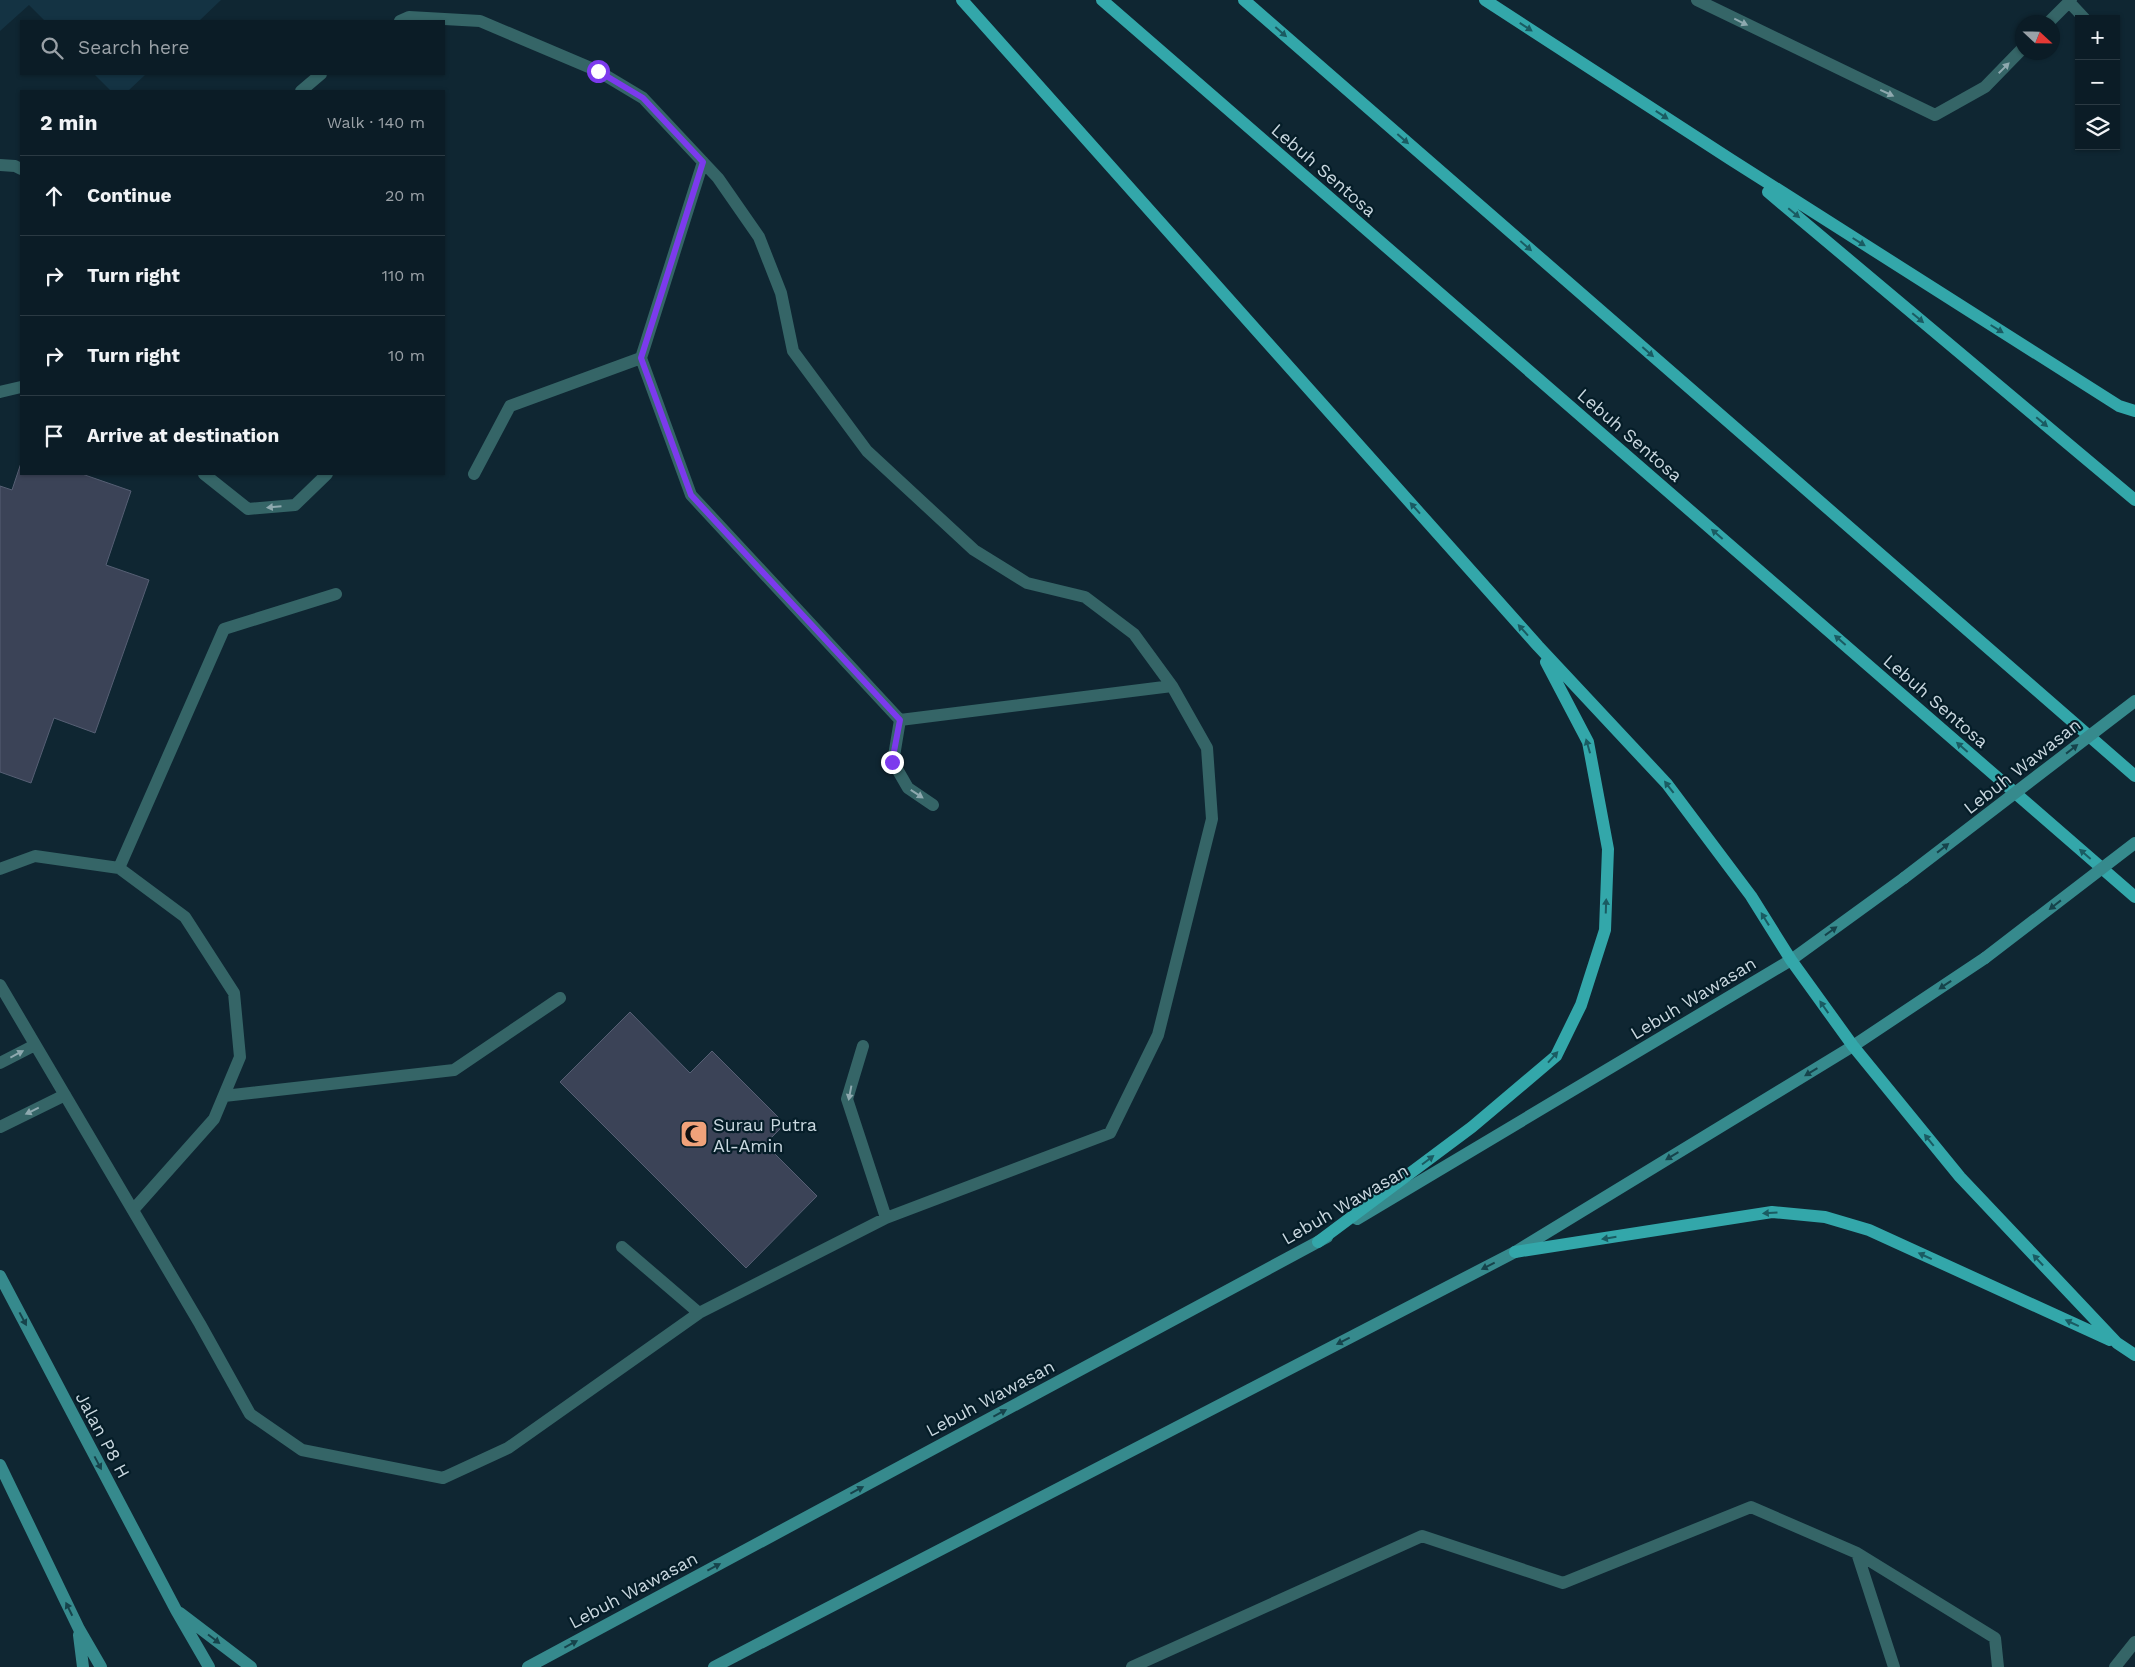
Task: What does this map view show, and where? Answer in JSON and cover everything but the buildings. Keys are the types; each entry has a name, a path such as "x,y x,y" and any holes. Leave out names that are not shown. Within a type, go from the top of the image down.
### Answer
{"main road":[{"path":"962,0 1538,646 1667,784 1751,896 1791,960 1852,1046 1960,1177 2117,1344"},
{"name":"Lebuh Sentosa","path":"1102,0 2135,897"},
{"path":"1244,0 2135,776"},
{"path":"1485,0 1730,159 2119,406 2135,411"},
{"path":"1730,159 2135,500"},
{"path":"1318,1242 1472,1127 1556,1056 1582,1005 1605,930 1608,849 1588,742 1538,646"},
{"name":"Lebuh Wawasan","path":"528,1667 1318,1242 1791,960 1904,878 2135,701"},
{"path":"714,1667 1515,1252 1852,1046 1985,958 2135,843"},
{"path":"1515,1252 1772,1212 1825,1217 1869,1230 2117,1344 2135,1355"},
{"name":"Jalan P8 H","path":"0,1276 176,1610 209,1667"},
{"path":"0,1466 79,1630 101,1667"},
{"path":"176,1610 251,1667"},
{"path":"79,1630 83,1667"}],"street":[{"path":"1697,0 1935,115 1985,87 2015,56"},
{"path":"2056,15 2070,1 2081,15"},
{"path":"0,985 133,1210 250,1414 302,1450 443,1478 508,1448 699,1313 886,1218 1110,1133 1158,1035 1212,819 1207,748 1172,686 1134,634 1085,597 1027,583 974,550 867,451 794,351 781,293 759,237 718,178 643,98 598,71 480,21 409,17 402,20"},
{"path":"302,90 320,75"},
{"path":"703,162 641,358 691,495 900,720"},
{"path":"0,165 15,166 20,168"},
{"path":"474,474 510,406 641,358"},
{"path":"0,392 20,388"},
{"path":"205,475 248,510 295,505 326,475"},
{"path":"119,868 224,629 336,594"},
{"path":"900,720 1172,686"},
{"path":"900,720 892,762 908,788 934,805"},
{"path":"0,869 35,856 119,868 185,917 234,993 240,1057 214,1119 133,1210"},
{"path":"224,1096 454,1070 560,998"},
{"path":"0,1063 35,1045"},
{"path":"862,1046 847,1098 886,1218"},
{"path":"0,1127 65,1095"},
{"path":"622,1247 699,1313"},
{"path":"1132,1667 1422,1536 1563,1583 1751,1506 1857,1553 1995,1638 1998,1667"},
{"path":"1857,1553 1894,1667"},
{"path":"2115,1667 2135,1642"}],"shaded area":[{"path":"0,0 221,0 200,20 44,20 29,5 0,31"},
{"path":"95,75 145,75 129,90 110,90"}],"place":[{"name":"Surau Putra Al-Amin","path":"694,1134"}],"route":[{"path":"598,71 643,98 703,162 641,358 691,495 900,720 892,762"}]}
